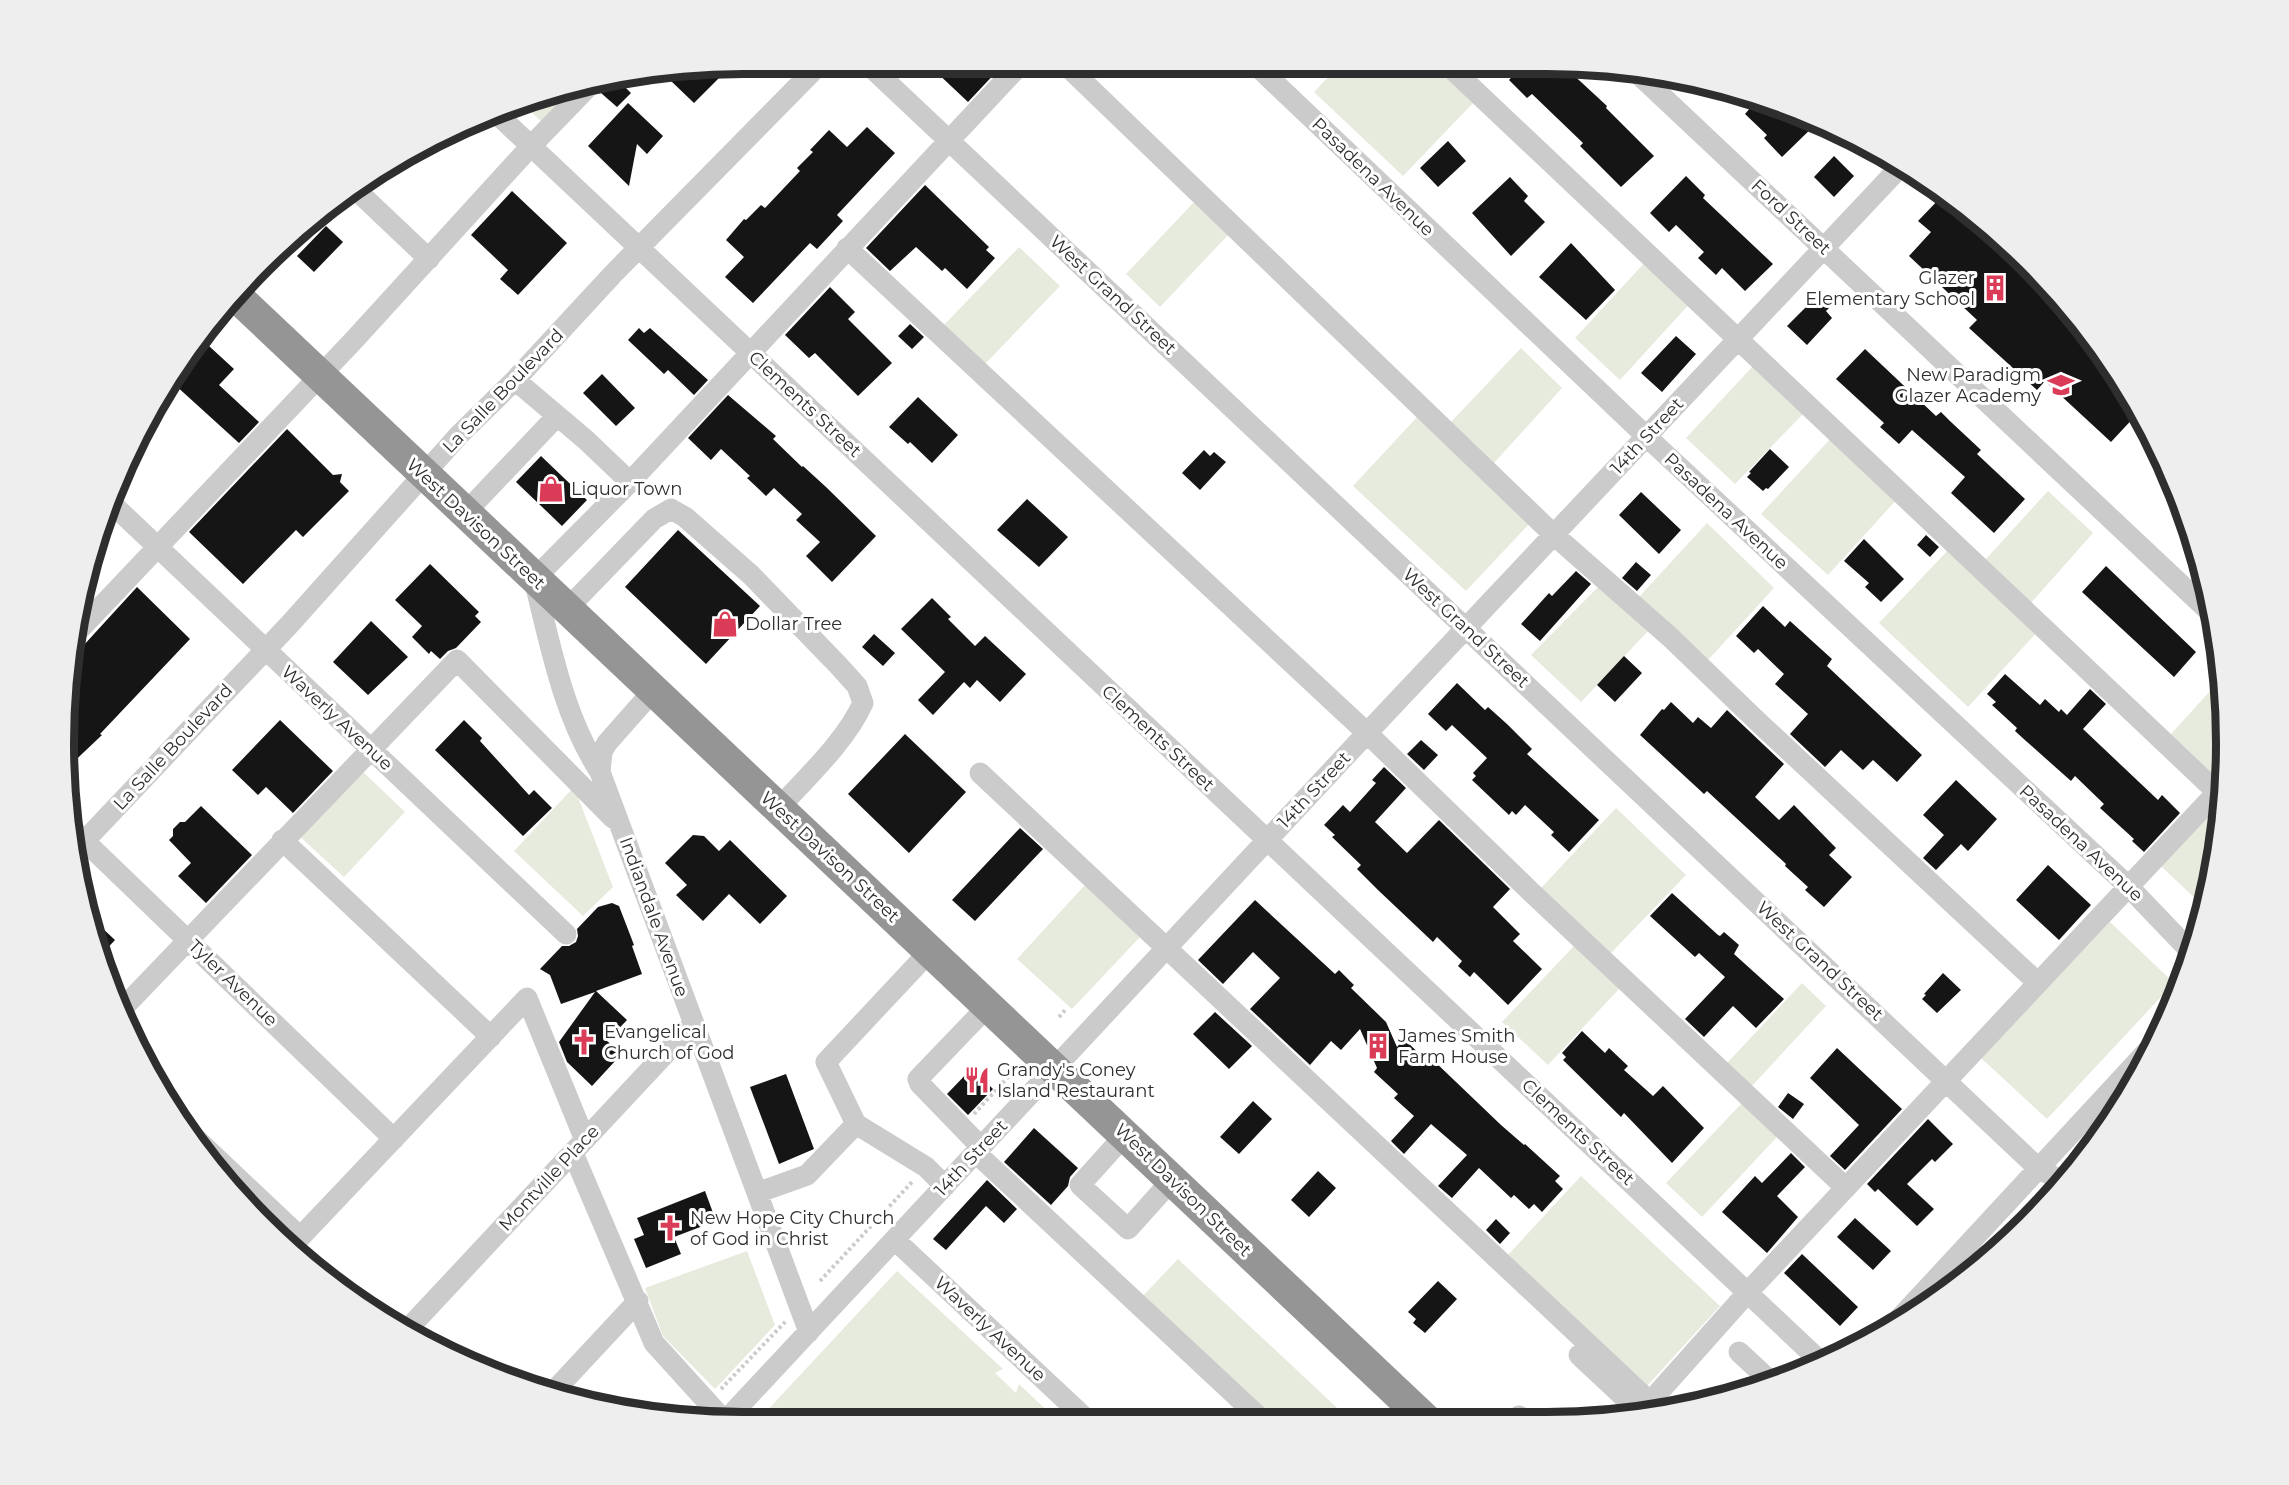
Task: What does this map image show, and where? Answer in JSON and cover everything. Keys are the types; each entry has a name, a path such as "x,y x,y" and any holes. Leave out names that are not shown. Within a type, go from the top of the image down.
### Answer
{"highway":[{"name":"West Davison Street","path":"241,300 1418,1412"}],"street":[{"name":"La Salle Boulevard","path":"80,837 265,650 459,435 810,74"},
{"name":"West Grand Street","path":"878,74 2039,1169 2055,1177"},
{"path":"534,579 630,482 1011,74"},
{"path":"1075,74 1554,535 1670,638 2038,983"},
{"name":"Pasadena Avenue","path":"1265,74 1647,437 2128,886 2184,944"},
{"path":"1457,74 2214,784"},
{"name":"Ford Street","path":"1646,81 2201,604"},
{"path":"84,624 156,546 320,376 582,93"},
{"name":"Clements Street","path":"502,118 1814,1356"},
{"name":"14th Street","path":"734,1412 1367,733 1895,172"},
{"path":"360,194 429,259"},
{"path":"847,248 1367,733 1531,892 1846,1188"},
{"path":"515,380 630,482"},
{"path":"465,513 557,416"},
{"name":"Waverly Avenue","path":"116,508 566,934"},
{"path":"567,609 654,519 671,509 686,517 751,575 857,686 863,703 857,716 843,734 778,809"},
{"name":"Indiandale Avenue","path":"534,579 555,665 583,746 600,772 809,1332"},
{"path":"126,1004 369,748 457,660 619,823"},
{"path":"600,772 602,752 607,743 653,691"},
{"path":"981,773 1650,1402 1748,1292 2213,795"},
{"path":"282,840 491,1037"},
{"name":"Tyler Avenue","path":"81,844 188,938 394,1139"},
{"path":"930,951 825,1062 856,1124 926,1167 945,1186"},
{"path":"297,1241 527,999 579,1146 654,1343 715,1410"},
{"path":"988,1006 918,1079 920,1084 978,1150 1254,1412"},
{"name":"Montville Place","path":"412,1324 693,1024"},
{"path":"1951,1275 1963,1265 2039,1169 2119,1088"},
{"path":"757,1193 807,1175 856,1124"},
{"path":"1125,1135 1080,1185 1128,1229 1172,1179"},
{"name":"Waverly Avenue","path":"895,1240 1079,1412"},
{"path":"559,1386 638,1301"},
{"path":"1740,1352 1764,1375"},
{"path":"1580,1355 1634,1406"}],"path":[{"path":"1059,1017 1067,1008"},
{"path":"715,1410 786,1320"}],"shaded area":[{"path":"1331,74 1442,74 1473,103 1403,176 1314,92"},
{"path":"578,94 547,127 528,109"},
{"path":"1195,201 1229,234 1160,307 1126,274"},
{"path":"1019,247 1060,286 984,365 943,326"},
{"path":"1648,259 1693,300 1620,380 1575,338"},
{"path":"1521,348 1562,388 1494,463 1451,422"},
{"path":"1753,366 1804,413 1735,484 1686,438"},
{"path":"1419,415 1531,522 1466,591 1353,486"},
{"path":"1833,436 1899,497 1828,575 1761,514"},
{"path":"2048,491 2093,533 2031,603 1985,560"},
{"path":"1707,523 1774,588 1708,660 1639,597"},
{"path":"1951,547 2040,629 1968,707 1879,623"},
{"path":"1600,585 1649,630 1581,702 1531,655"},
{"path":"2213,688 2216,742 2215,775 2171,734"},
{"path":"359,768 405,812 344,877 297,834"},
{"path":"574,787 613,887 583,916 514,851"},
{"path":"1616,808 1686,875 1611,953 1541,888"},
{"path":"2212,811 2197,900 2161,866"},
{"path":"1085,885 1140,937 1072,1009 1017,959"},
{"path":"2110,922 2172,981 2169,989 2047,1119 1981,1058"},
{"path":"1574,946 1619,989 1548,1065 1502,1022"},
{"path":"1802,983 1826,1006 1751,1087 1727,1063"},
{"path":"1742,1103 1777,1137 1702,1217 1666,1183"},
{"path":"1581,1176 1720,1306 1647,1386 1507,1256"},
{"path":"747,1251 775,1325 715,1389 663,1336 645,1288"},
{"path":"1178,1259 1342,1412 1263,1412 1141,1298"},
{"path":"897,1271 1003,1369 995,1373 1016,1393 1019,1384 1049,1412 766,1412"}],"building":[{"path":"723,74 694,103 671,81 675,77"},
{"path":"938,74 994,74 968,102"},
{"path":"1514,74 1573,75 1607,106 1606,108 1654,156 1621,187 1580,146 1583,143 1532,94 1527,98 1509,80"},
{"path":"622,84 631,93 617,107 601,93 607,87"},
{"path":"628,103 663,136 647,154 637,144 629,186 588,146"},
{"path":"1752,106 1812,128 1782,157 1764,138 1767,135 1745,114"},
{"path":"867,127 895,153 837,215 843,221 817,249 810,243 753,303 725,277 744,257 726,240 744,219 746,220 761,205 765,208 800,171 797,168 813,152 810,150 829,130 847,147"},
{"path":"1448,141 1466,161 1438,187 1420,168"},
{"path":"1834,156 1854,176 1834,197 1814,177"},
{"path":"1686,176 1705,195 1703,198 1773,264 1745,291 1722,268 1716,275 1698,258 1704,252 1676,225 1669,232 1650,213"},
{"path":"1510,177 1528,196 1524,201 1545,222 1511,256 1472,213"},
{"path":"925,185 989,247 986,250 995,258 967,289 945,268 942,271 916,247 890,271 866,248"},
{"path":"512,191 567,243 518,295 500,279 508,270 471,235"},
{"name":"Glazer Elementary School","path":"1938,200 1988,240 2020,269 2049,301 2103,371 2132,419 2111,442 2045,381 2037,390 1969,328 1977,320 1909,256 1931,232 1918,221"},
{"path":"326,226 343,242 314,272 297,256"},
{"path":"1571,243 1615,290 1586,320 1539,277"},
{"path":"830,287 855,312 848,319 892,363 858,396 815,353 809,358 785,335"},
{"path":"1818,295 1830,307 1826,311 1832,318 1807,345 1787,326"},
{"path":"910,324 924,337 912,349 898,336"},
{"path":"639,328 644,333 650,328 708,380 694,395 668,370 664,374 628,340"},
{"path":"1676,336 1696,354 1662,392 1641,373"},
{"path":"209,346 234,369 219,385 259,422 239,443 177,386 186,371"},
{"path":"1865,349 1936,416 1941,412 1981,450 1977,454 2025,499 1994,533 1951,493 1965,477 1912,430 1899,444 1880,427 1884,423 1836,379"},
{"path":"602,374 635,408 616,426 583,393"},
{"path":"728,395 776,436 773,439 876,536 832,582 806,556 820,542 796,520 802,514 774,488 766,496 747,478 750,476 721,449 711,460 688,438"},
{"path":"918,397 958,435 932,463 910,442 908,444 889,427"},
{"path":"287,429 333,475 342,474 340,482 349,491 303,537 296,530 243,584 189,532"},
{"path":"1770,449 1789,467 1768,489 1763,491 1747,477"},
{"path":"1204,450 1210,456 1214,452 1226,462 1200,490 1182,473"},
{"path":"541,456 587,500 562,526 516,482"},
{"path":"1641,492 1681,530 1659,554 1619,515"},
{"path":"1027,499 1068,537 1039,567 997,530"},
{"path":"678,530 760,606 706,664 625,587"},
{"path":"1926,535 1939,547 1930,557 1917,545"},
{"path":"1864,539 1904,579 1881,602 1865,587 1869,583 1844,561"},
{"path":"1636,562 1651,575 1637,591 1622,578"},
{"path":"430,564 479,612 475,616 481,622 456,648 448,651 440,659 431,651 429,654 412,637 422,626 395,600"},
{"path":"2106,566 2196,652 2174,677 2082,592"},
{"path":"1576,571 1591,584 1540,641 1521,624 1549,593 1552,596"},
{"path":"137,587 190,639 100,734 102,735 74,761 75,699 80,649"},
{"path":"932,598 951,617 948,619 975,646 985,636 1026,674 1000,702 977,680 970,688 964,682 933,715 918,700 945,672 901,629"},
{"path":"1763,606 1785,627 1790,621 1832,659 1827,666 1922,755 1897,782 1873,760 1863,770 1841,750 1825,767 1790,734 1808,714 1775,684 1784,674 1758,649 1754,653 1736,636"},
{"path":"371,621 408,657 368,695 333,662"},
{"path":"874,634 895,653 883,666 862,647"},
{"path":"1624,656 1642,673 1615,702 1597,685"},
{"path":"2005,674 2040,705 2045,699 2059,712 2061,709 2067,715 2090,689 2106,704 2083,729 2158,800 2162,795 2180,813 2144,852 2132,841 2134,839 2100,808 2104,804 2075,776 2071,781 2015,731 2017,728 1992,705 1996,702 1987,694"},
{"path":"1457,683 1485,710 1488,707 1507,724 1532,749 1527,754 1599,820 1569,852 1551,835 1554,832 1525,805 1516,815 1512,811 1509,815 1472,780 1476,776 1473,773 1487,758 1452,725 1446,731 1428,714"},
{"path":"1671,702 1693,723 1698,717 1711,728 1727,710 1784,764 1755,797 1779,820 1794,805 1836,848 1829,855 1852,877 1824,907 1805,890 1808,887 1785,866 1786,864 1707,791 1704,794 1640,735"},
{"path":"280,720 333,771 293,813 266,787 258,795 232,770"},
{"path":"464,720 482,738 480,741 529,795 534,790 552,808 523,836 435,750"},
{"path":"905,734 966,792 909,853 848,794"},
{"path":"1421,740 1438,755 1424,770 1407,754"},
{"path":"1384,767 1406,788 1375,822 1407,853 1439,820 1510,889 1493,907 1520,934 1513,941 1542,969 1508,1005 1474,972 1470,977 1458,966 1462,961 1437,937 1433,942 1378,890 1357,869 1361,865 1332,837 1335,835 1324,825 1343,805 1350,812 1376,783 1372,780"},
{"path":"1956,780 1997,819 1968,851 1961,844 1936,870 1923,858 1944,835 1923,815"},
{"path":"201,806 252,855 206,903 178,876 191,863 169,840 173,836 173,829 180,822 185,822"},
{"path":"1020,828 1043,849 975,921 952,900"},
{"path":"693,835 704,836 719,851 730,840 787,896 760,924 729,894 703,921 676,895 687,885 665,863"},
{"path":"2048,865 2091,905 2059,940 2016,900"},
{"path":"1672,893 1718,935 1724,932 1739,945 1734,954 1784,999 1756,1028 1733,1006 1704,1037 1685,1019 1725,977 1699,953 1695,957 1650,916"},
{"path":"1255,900 1335,974 1339,970 1354,985 1351,988 1386,1022 1397,1047 1404,1039 1428,1062 1432,1059 1501,1125 1560,1176 1555,1181 1563,1189 1542,1212 1534,1204 1529,1209 1514,1195 1511,1198 1479,1168 1452,1198 1438,1186 1467,1155 1431,1124 1404,1154 1391,1141 1414,1116 1394,1098 1398,1094 1374,1072 1377,1068 1360,1029 1341,1050 1331,1041 1310,1065 1250,1009 1280,978 1253,952 1223,984 1198,960"},
{"path":"612,903 619,906 642,974 596,991 627,1020 607,1041 619,1051 614,1056 617,1059 592,1086 567,1062 559,1042 595,992 561,1004 550,975 540,969 562,946 569,946 576,942 577,929 598,907"},
{"path":"99,925 115,940 106,949"},
{"path":"1943,973 1961,990 1937,1013 1922,999"},
{"path":"1215,1012 1252,1046 1229,1069 1193,1034"},
{"path":"1582,1031 1605,1053 1609,1048 1628,1066 1624,1070 1653,1096 1663,1086 1704,1128 1672,1163 1624,1113 1621,1117 1563,1060 1566,1057 1562,1053"},
{"path":"1837,1048 1902,1109 1845,1170 1830,1156 1859,1125 1810,1078"},
{"path":"972,1068 993,1089 968,1115 947,1094"},
{"path":"786,1074 814,1149 779,1164 750,1087"},
{"path":"1788,1093 1804,1104 1793,1119 1778,1107"},
{"path":"1253,1101 1272,1119 1239,1154 1220,1137"},
{"path":"1928,1119 1953,1144 1935,1162 1932,1159 1907,1184 1934,1209 1917,1226 1878,1189 1875,1192 1867,1184"},
{"path":"1034,1128 1078,1168 1070,1177 1068,1186 1051,1205 1004,1162"},
{"path":"1791,1153 1805,1167 1777,1196 1798,1217 1767,1253 1722,1212 1755,1176 1762,1183"},
{"path":"1318,1171 1336,1188 1309,1217 1291,1200"},
{"path":"987,1180 1017,1209 1004,1223 986,1206 946,1250 933,1239"},
{"name":"New Hope City Church of God in Christ","path":"705,1191 716,1221 674,1237 681,1254 646,1268 634,1239 644,1235 637,1218"},
{"path":"1855,1218 1891,1251 1873,1270 1837,1237"},
{"path":"1496,1219 1510,1233 1500,1244 1486,1230"},
{"path":"1802,1254 1858,1307 1840,1326 1784,1273"},
{"path":"1438,1281 1457,1299 1425,1333 1413,1323 1416,1319 1408,1312"}],"place":[{"name":"Glazer Elementary School","path":"1995,288"},
{"name":"New Paradigm Glazer Academy","path":"2061,385"},
{"name":"Liquor Town","path":"551,489"},
{"name":"Dollar Tree","path":"725,624"},
{"name":"Evangelical Church of God","path":"584,1042"},
{"name":"James Smith Farm House","path":"1378,1046"},
{"name":"Grandy's Coney Island Restaurant","path":"977,1080"},
{"name":"New Hope City Church of God in Christ","path":"670,1228"}]}
